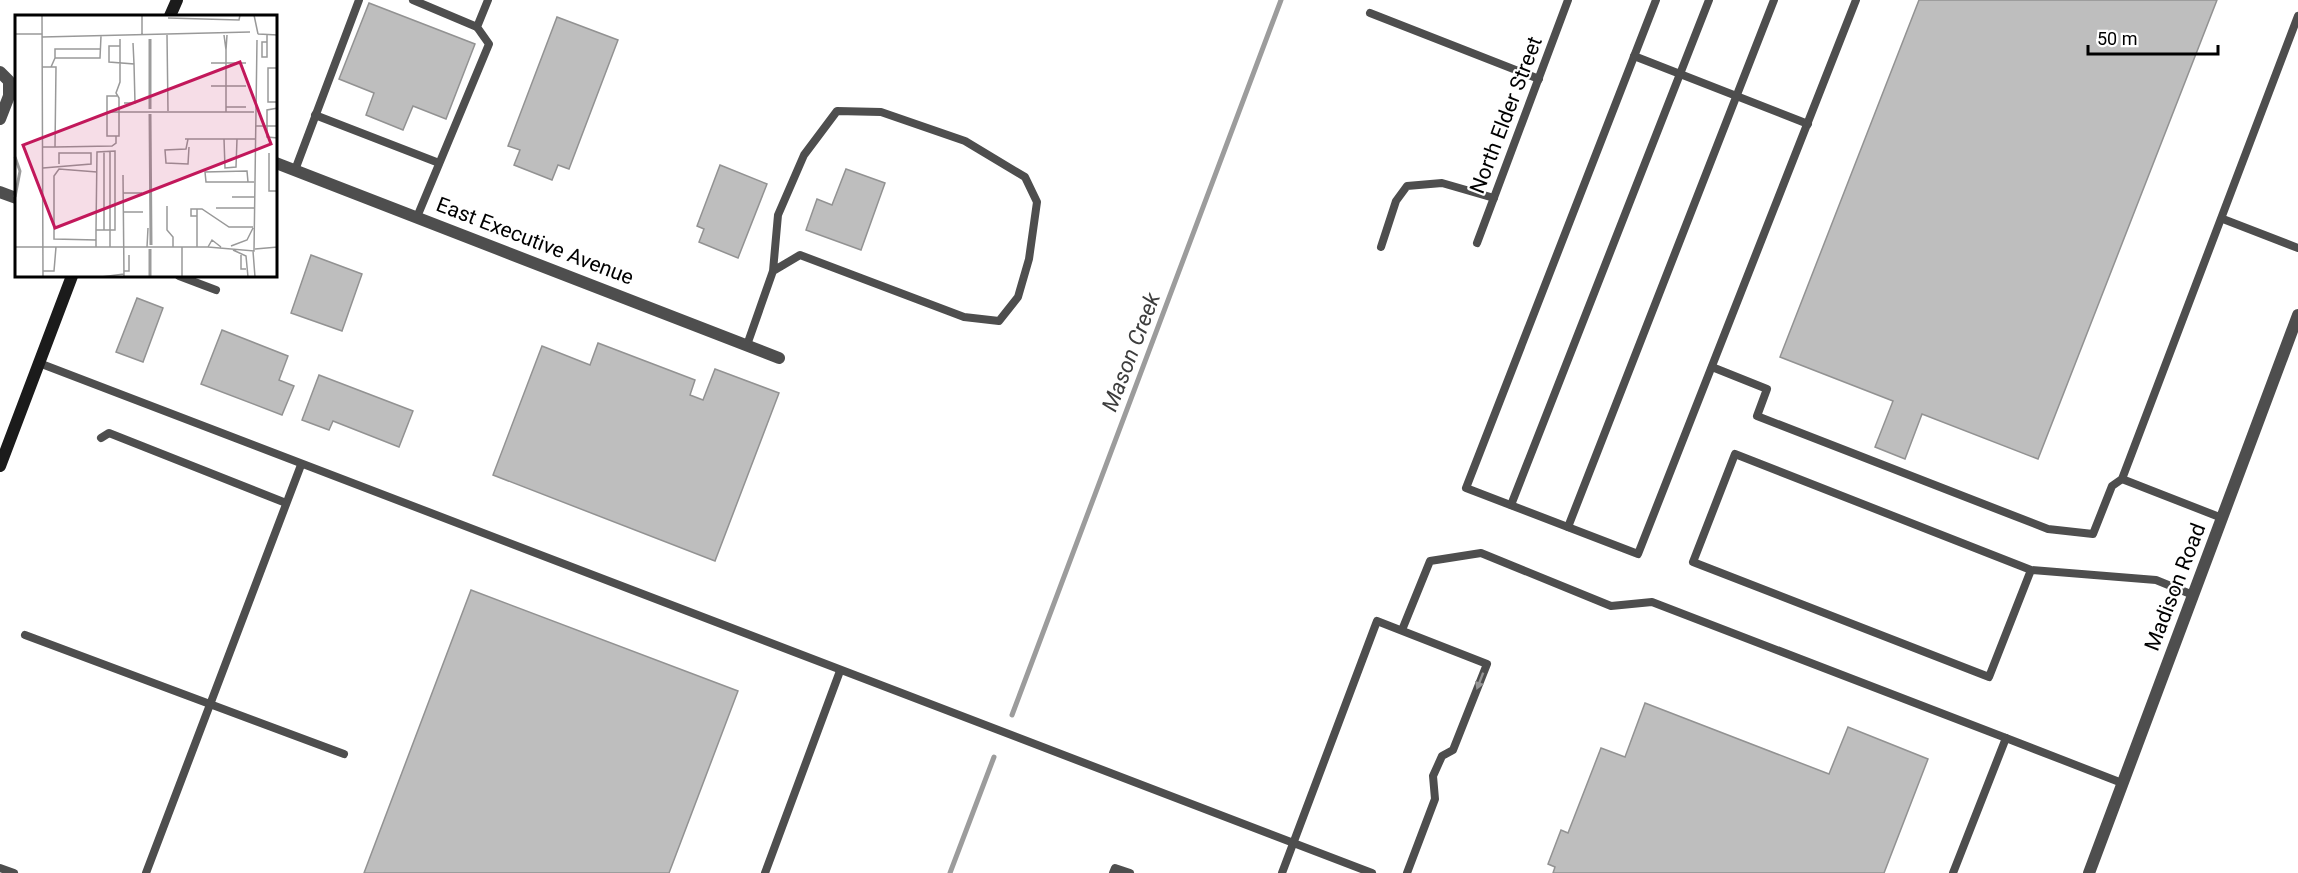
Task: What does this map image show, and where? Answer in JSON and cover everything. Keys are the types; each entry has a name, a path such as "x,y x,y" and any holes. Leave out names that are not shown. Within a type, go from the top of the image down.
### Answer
{"main road":[{"path":"171,15 177,0"},
{"path":"0,466 71,278"}],"street":[{"path":"0,72 9,81 9,96 0,119"},
{"name":"East Executive Avenue","path":"278,164 779,358"},
{"path":"0,192 15,198"},
{"name":"Madison Road","path":"2089,873 2298,315"}],"lane":[{"path":"295,170 359,0"},
{"path":"413,0 477,27 489,44 417,217"},
{"path":"477,27 488,0"},
{"name":"North Elder Street","path":"1477,243 1568,0"},
{"path":"1656,0 1466,488 1638,554 1856,0"},
{"path":"1511,505 1709,0"},
{"path":"1568,527 1774,0"},
{"path":"1370,13 1539,79"},
{"path":"1712,367 1767,389 1757,416 2048,529 2093,534 2112,486 2122,479 2223,219 2298,16"},
{"path":"1634,56 1808,124"},
{"path":"747,345 773,271 778,215 804,155 837,111 881,112 965,141 1025,177 1037,202 1029,259 1018,297 999,321 964,317 801,255 773,271"},
{"path":"315,115 439,163"},
{"path":"1380,247 1396,201 1407,186 1442,183 1494,198"},
{"path":"2223,219 2298,248"},
{"path":"184,278 216,290"},
{"path":"39,363 1372,873"},
{"path":"101,438 109,433 286,503"},
{"path":"2031,570 1989,677 1693,562 1735,454 2031,570 2156,580 2193,595"},
{"path":"146,873 301,465"},
{"path":"2122,479 2222,518"},
{"path":"1402,630 1430,561 1481,553 1611,606 1652,602 2122,783"},
{"path":"1281,873 1377,621 1487,664 1454,750 1442,756 1433,776 1435,799 1407,873"},
{"path":"25,635 344,754"},
{"path":"765,873 840,671"},
{"path":"1953,873 2006,738"},
{"path":"0,868 14,873"},
{"path":"1113,873 1115,868 1130,873"}],"building":[{"path":"1919,0 2217,0 2038,459 1922,414 1905,459 1875,447 1893,401 1780,357"},
{"path":"369,3 475,44 446,119 413,106 403,130 366,115 374,93 339,79"},
{"path":"557,17 618,40 569,169 558,165 552,180 514,165 520,150 508,146"},
{"path":"720,165 767,184 738,258 699,242 704,229 697,226"},
{"path":"846,169 885,183 861,250 806,230 817,199 832,205"},
{"path":"311,255 362,274 342,331 291,313"},
{"path":"137,298 163,308 143,362 116,352"},
{"path":"222,330 288,356 279,380 294,386 282,415 201,384"},
{"path":"598,343 695,380 690,395 703,400 715,369 779,393 715,561 493,475 542,346 590,365"},
{"path":"319,375 413,411 399,447 333,421 329,430 302,420"},
{"path":"471,590 738,691 669,873 364,873"},
{"path":"1645,703 1829,774 1848,727 1928,759 1884,873 1553,873 1555,867 1548,864 1561,830 1568,833 1601,748 1625,757"}],"waterway":[{"name":"Mason Creek","path":"1012,715 1281,0"},
{"name":"Mason Creek","path":"950,873 994,757"}]}
